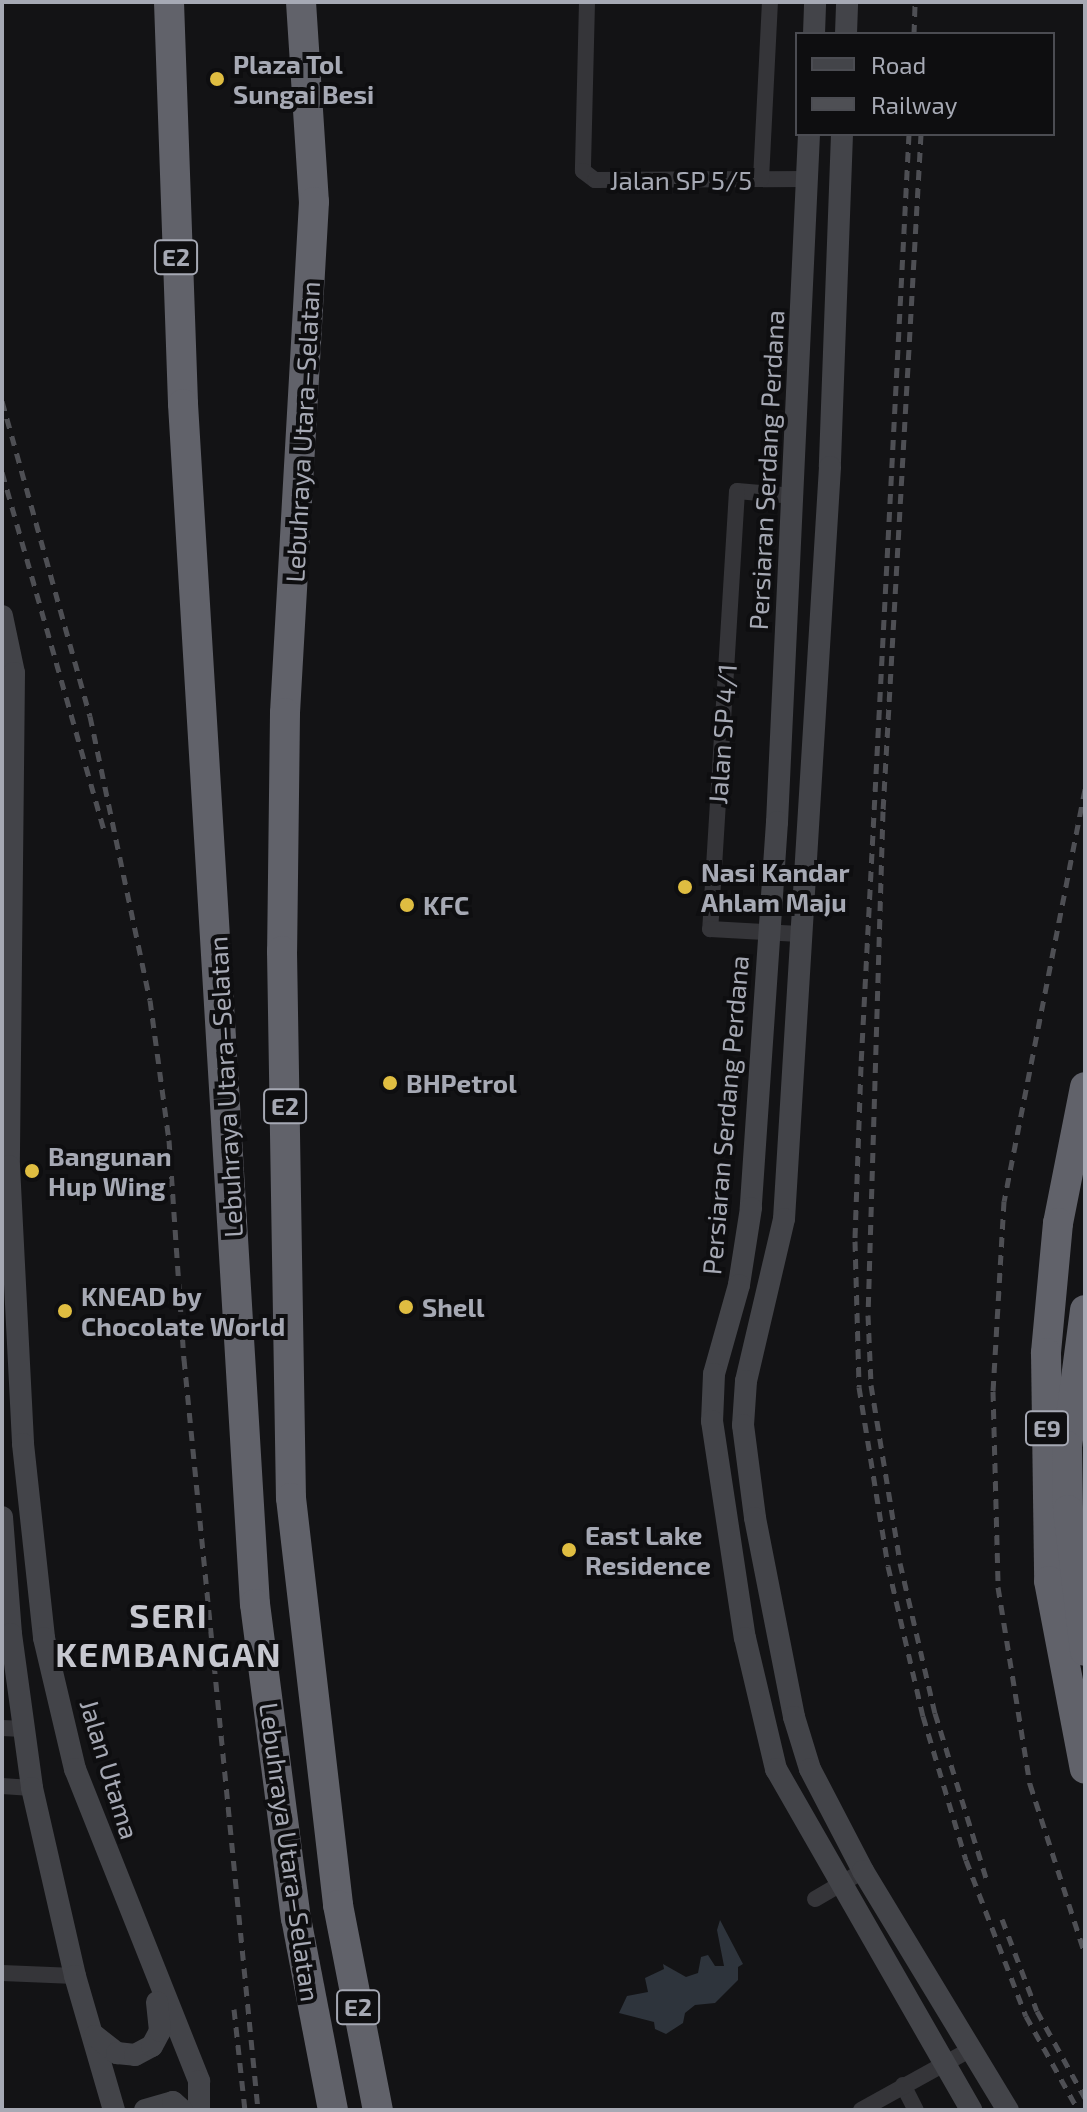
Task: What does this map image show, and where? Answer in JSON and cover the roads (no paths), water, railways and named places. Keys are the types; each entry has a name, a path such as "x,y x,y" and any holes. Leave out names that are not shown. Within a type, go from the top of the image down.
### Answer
{"highway":[{"name":"Lebuhraya Utara–Selatan","path":"169,2 183,404 255,1604 296,1918 333,2110"},
{"name":"Lebuhraya Utara–Selatan","path":"301,2 312,140 310,307 285,713 282,951 291,1498 338,1905 378,2110"},
{"name":"E9","path":"1085,1087 1058,1223 1046,1353 1049,1581 1085,1769"},
{"name":"E9","path":"1085,1310 1067,1446 1068,1510 1085,1651"}],"main road":[{"path":"814,32 815,2"},
{"path":"846,32 847,2"},
{"name":"Persiaran Serdang Perdana","path":"809,136 794,496 769,932 746,1251 714,1374 712,1421 745,1638 765,1734 787,1793 971,2110"},
{"path":"842,136 834,339 781,1247 746,1381 743,1425 755,1518 794,1717 821,1793 863,1871 1008,2110"},
{"path":"800,337 834,339"},
{"name":"Jalan Utama","path":"2,616 14,673 9,1166 25,1459 44,1638 71,1754 147,1962 199,2081 199,2110"},
{"path":"2,1517 13,1729 32,1788 75,1976 95,2036 114,2110"},
{"path":"95,2036 117,2053 135,2055 152,2046 160,2016 147,1962"},
{"path":"95,2036 102,2110"},
{"path":"145,2110 173,2102 182,2110"}],"street":[{"name":"Jalan SP 5/5","path":"587,2 583,171 595,180 807,179"},
{"path":"761,179 770,2"},
{"name":"Jalan SP 4/1","path":"769,932 710,929 737,491 794,496"},
{"path":"769,932 800,934"},
{"path":"2,1786 32,1788"},
{"path":"815,1899 863,1871"},
{"path":"2,1973 75,1976"},
{"path":"861,2110 971,2049"},
{"path":"903,2085 916,2110"}],"railway":[{"path":"914,32 915,2"},
{"path":"909,136 861,1066 855,1241 859,1387 888,1566 923,1716 966,1860 1026,2016 1078,2110"},
{"path":"921,136 883,811 868,1315 871,1385 900,1563 935,1713 986,1878"},
{"path":"2,401 90,716 150,1000 169,1140 184,1359 258,2110"},
{"path":"2,472 104,829"},
{"path":"1085,789 1004,1201 993,1391 998,1587 1030,1784 1085,1954"},
{"path":"1002,1919 1037,2011 1085,2098"},
{"path":"234,2009 245,2110"}],"place":[{"name":"Plaza Tol Sungai Besi","path":"217,79"},
{"name":"Nasi Kandar Ahlam Maju","path":"685,887"},
{"name":"KFC","path":"407,905"},
{"name":"BHPetrol","path":"390,1083"},
{"name":"Bangunan Hup Wing","path":"32,1171"},
{"name":"Shell","path":"406,1307"},
{"name":"KNEAD by Chocolate World","path":"65,1311"},
{"name":"East Lake Residence","path":"569,1550"}],"district":[{"name":"SERI KEMBANGAN","path":"169,1634"}]}
